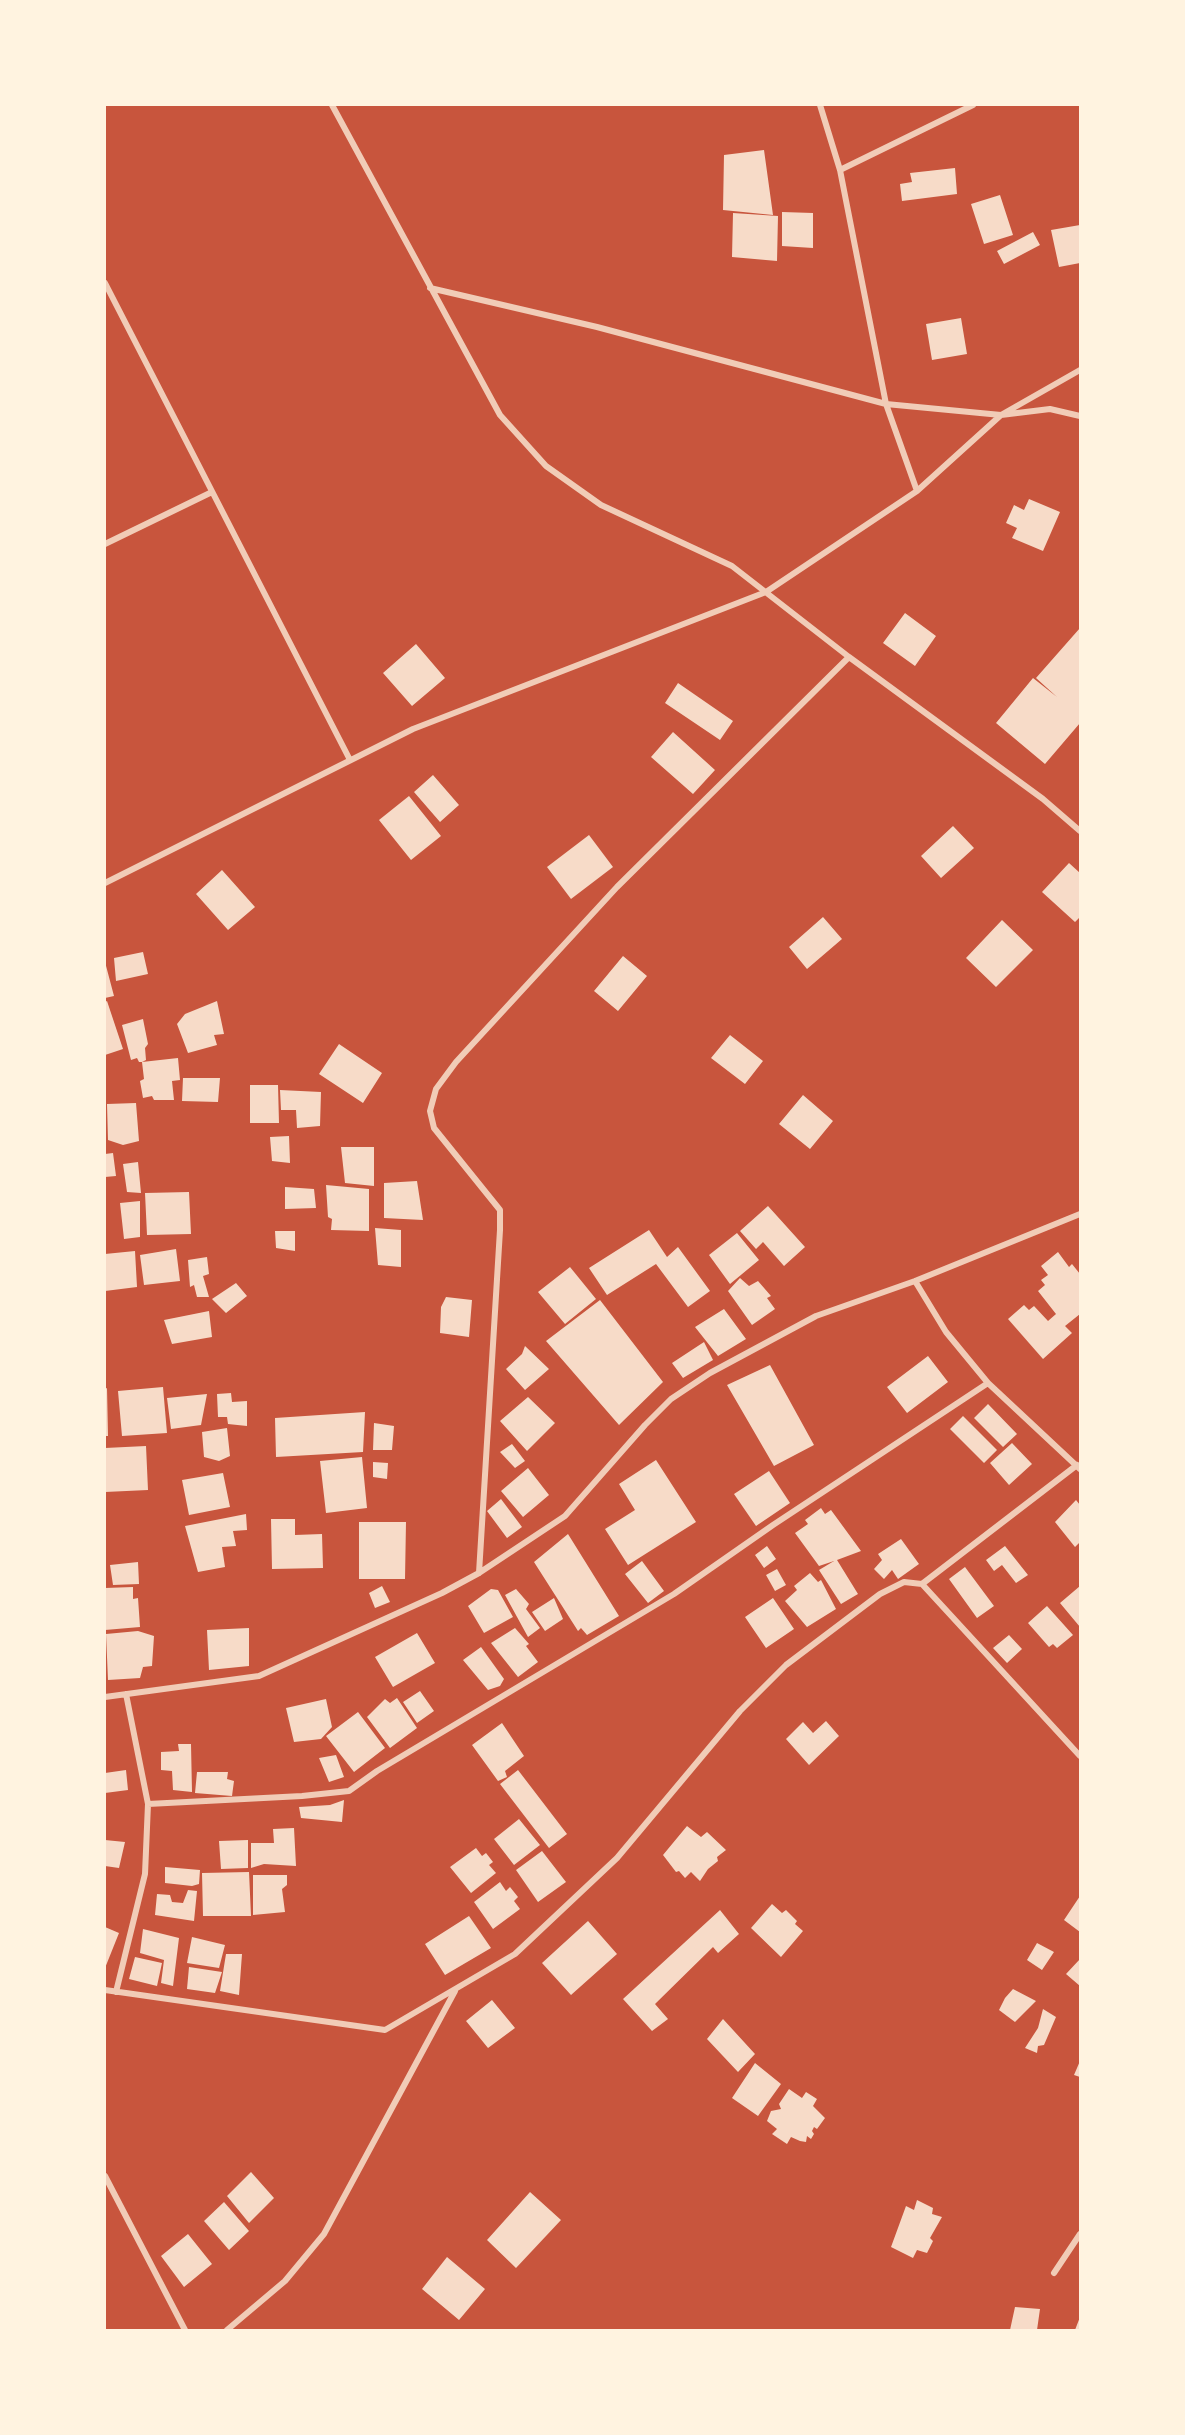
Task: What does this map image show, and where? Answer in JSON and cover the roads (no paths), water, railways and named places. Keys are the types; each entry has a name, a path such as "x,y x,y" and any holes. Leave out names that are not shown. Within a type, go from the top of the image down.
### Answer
{"street":[{"path":"332,105 501,415 546,466 601,505 732,566 849,657 1043,799 1080,831"},
{"path":"820,105 840,170 886,404 917,491"},
{"path":"840,170 972,105"},
{"path":"105,284 350,760"},
{"path":"430,288 597,327 886,404 1001,415 1050,409 1080,416"},
{"path":"105,883 413,729 766,592 917,491 1001,415 1080,370"},
{"path":"105,544 212,492"},
{"path":"479,1573 500,1210 434,1128 430,1111 436,1089 456,1062 617,887 849,657"},
{"path":"105,1697 259,1676 442,1593 479,1573 565,1515 645,1425 681,1393 710,1373 816,1316 915,1281 1080,1215"},
{"path":"915,1281 946,1332 988,1383 1078,1467 922,1584"},
{"path":"148,1804 302,1796 349,1791 377,1771 674,1594 773,1525 988,1383"},
{"path":"105,1989 385,2030 516,1954 617,1858 740,1711 786,1665 880,1594 904,1582 922,1584 1080,1756"},
{"path":"116,1992 145,1874 148,1804 126,1694"},
{"path":"227,2330 285,2281 324,2234 456,1989"},
{"path":"105,2176 185,2330"},
{"path":"1054,2273 1080,2234"}]}
